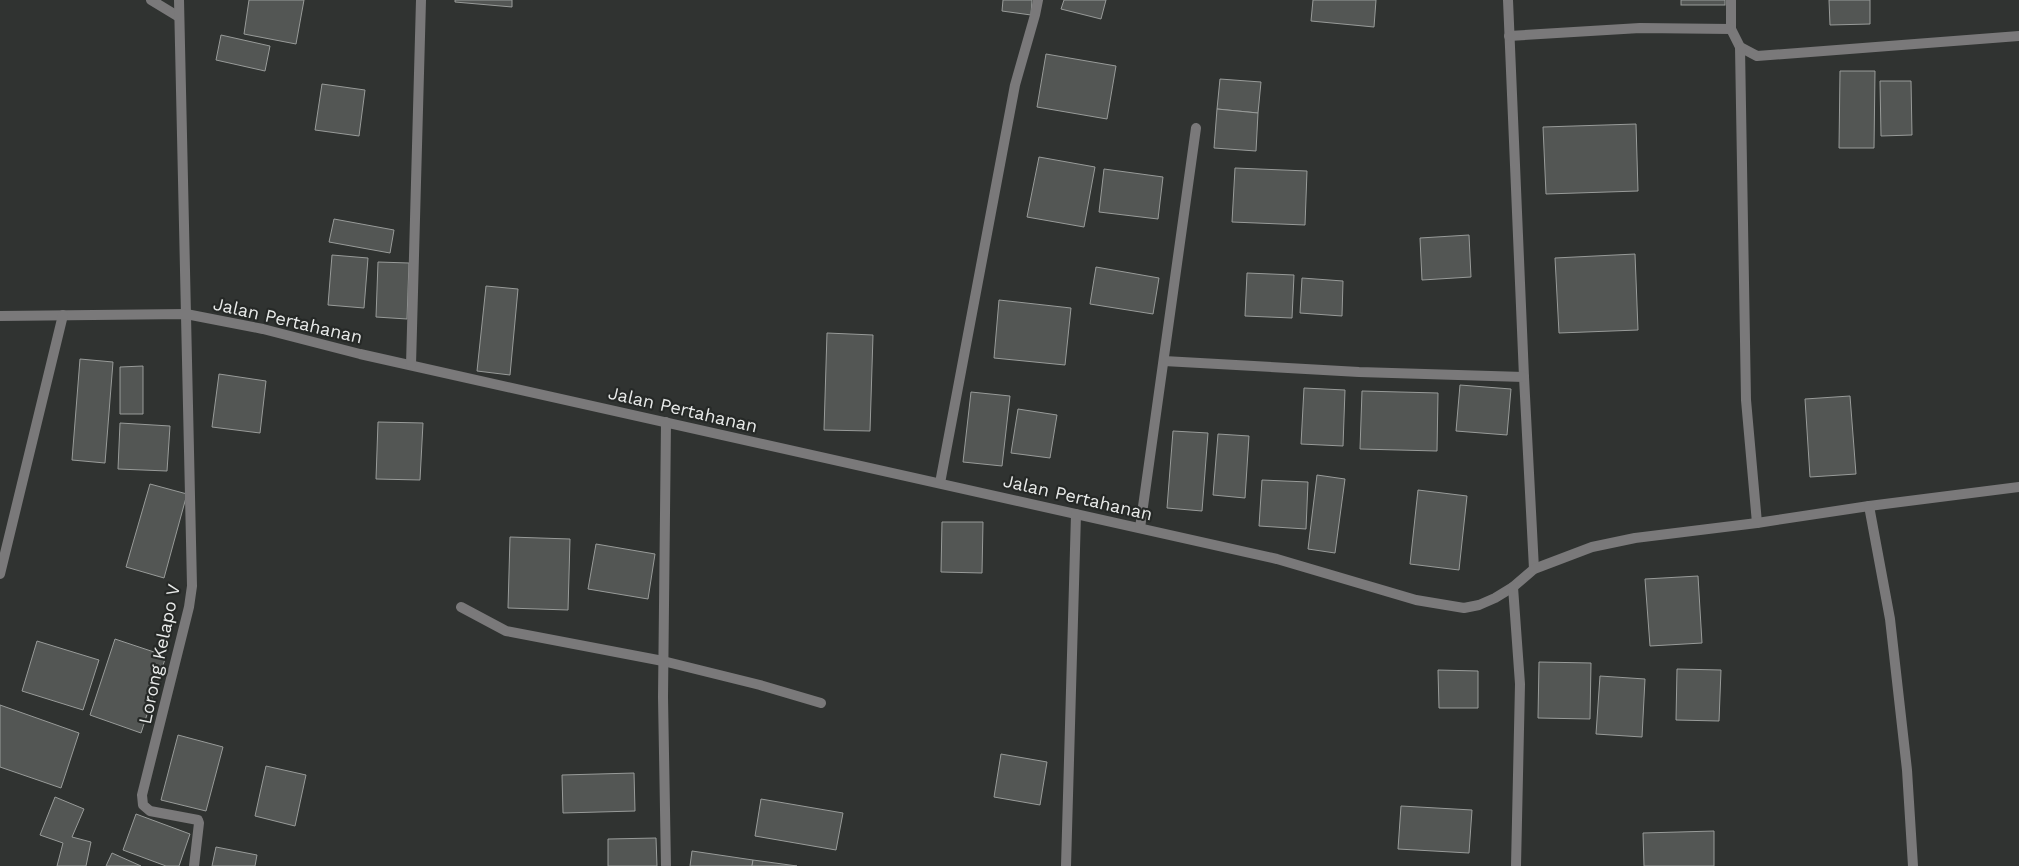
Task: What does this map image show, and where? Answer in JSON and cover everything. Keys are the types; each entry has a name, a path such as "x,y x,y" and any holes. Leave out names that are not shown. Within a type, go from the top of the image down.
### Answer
{"street":[{"path":"151,0 179,17"},
{"path":"179,0 186,314"},
{"path":"411,365 421,0"},
{"path":"940,483 1015,85 1038,0"},
{"path":"1508,0 1534,570"},
{"path":"1731,0 1731,29 1740,47 1746,400 1757,523"},
{"path":"1509,36 1640,28 1731,29"},
{"path":"1740,47 1757,56 2019,36"},
{"path":"1140,528 1196,128"},
{"name":"Jalan Pertahanan","path":"0,316 186,314 262,329 411,365 1276,559 1416,600 1464,608 1479,605 1514,587 1534,570 1592,547 1635,538 2019,487"},
{"name":"Lorong Kelapo V","path":"186,314 192,586 190,607 142,795 143,805 150,810 198,820 194,866"},
{"path":"0,574 63,316"},
{"path":"1164,361 1360,372 1524,377"},
{"path":"666,422 663,661 666,866"},
{"path":"1869,506 1890,619 1907,770 1913,866"},
{"path":"1066,866 1076,514"},
{"path":"1514,587 1520,684 1516,866"},
{"path":"461,607 506,630 663,661 760,685 821,703"}],"building":[{"path":"249,0 304,0 296,44 244,34"},
{"path":"455,0 512,0 512,7 455,2"},
{"path":"1003,0 1032,0 1031,15 1002,11"},
{"path":"1064,0 1106,0 1101,19 1061,9"},
{"path":"1313,0 1376,0 1374,27 1311,21"},
{"path":"1681,0 1725,0 1725,5 1681,5"},
{"path":"1829,0 1870,0 1870,24 1830,25"},
{"path":"221,35 270,46 265,71 216,60"},
{"path":"1046,54 1116,66 1107,119 1037,107"},
{"path":"1840,71 1875,71 1874,148 1839,148"},
{"path":"1220,79 1261,82 1258,113 1217,109"},
{"path":"1880,81 1911,81 1912,135 1881,136"},
{"path":"322,84 365,90 359,136 315,130"},
{"path":"1217,109 1258,113 1256,151 1214,148"},
{"path":"1636,124 1638,191 1546,194 1543,127"},
{"path":"1039,157 1095,167 1084,227 1027,217"},
{"path":"1235,168 1307,171 1305,225 1232,222"},
{"path":"1104,169 1163,177 1158,219 1099,212"},
{"path":"334,219 394,230 390,253 329,242"},
{"path":"1469,235 1471,277 1422,280 1420,238"},
{"path":"1635,254 1638,330 1559,333 1555,258"},
{"path":"332,255 368,258 364,308 328,305"},
{"path":"378,262 409,263 407,319 376,317"},
{"path":"1096,267 1159,278 1153,314 1090,304"},
{"path":"1247,273 1294,275 1292,318 1245,316"},
{"path":"1302,278 1343,281 1342,316 1300,313"},
{"path":"486,286 518,289 510,375 477,371"},
{"path":"999,300 1071,308 1065,365 994,358"},
{"path":"827,333 873,335 870,431 824,430"},
{"path":"80,359 113,362 105,463 72,460"},
{"path":"143,366 143,414 120,414 120,367"},
{"path":"219,374 266,381 260,433 212,427"},
{"path":"1460,385 1511,389 1507,435 1456,431"},
{"path":"1304,388 1345,390 1343,446 1301,444"},
{"path":"1362,391 1438,393 1437,451 1360,449"},
{"path":"971,392 1010,396 1002,466 963,462"},
{"path":"1850,396 1856,474 1810,477 1805,399"},
{"path":"1018,409 1057,415 1050,458 1011,453"},
{"path":"378,422 423,423 420,480 376,479"},
{"path":"120,423 170,426 167,471 118,469"},
{"path":"1173,431 1208,433 1202,511 1167,508"},
{"path":"1218,434 1249,436 1245,498 1213,495"},
{"path":"1317,475 1345,479 1335,553 1308,549"},
{"path":"1262,480 1308,482 1306,529 1259,526"},
{"path":"150,484 187,494 164,578 126,567"},
{"path":"1418,490 1467,496 1459,570 1410,564"},
{"path":"942,522 983,522 982,573 941,572"},
{"path":"510,537 570,539 568,610 508,608"},
{"path":"596,544 655,554 648,599 588,589"},
{"path":"1698,576 1702,643 1650,646 1645,579"},
{"path":"115,639 166,656 141,733 90,715"},
{"path":"37,641 99,660 83,710 22,691"},
{"path":"1539,662 1591,663 1590,719 1538,718"},
{"path":"1677,669 1721,670 1719,721 1676,720"},
{"path":"1438,670 1478,671 1478,708 1439,708"},
{"path":"1600,676 1645,679 1642,737 1596,734"},
{"path":"0,705 79,733 61,788 0,767"},
{"path":"178,735 223,747 206,811 161,800"},
{"path":"1001,754 1047,762 1040,805 994,797"},
{"path":"266,766 306,775 295,826 255,816"},
{"path":"634,773 635,811 563,813 562,775"},
{"path":"55,797 84,809 72,837 91,842 86,866 57,866 63,843 40,835"},
{"path":"761,799 843,813 836,850 755,836"},
{"path":"1401,806 1472,810 1469,853 1398,849"},
{"path":"136,814 190,834 179,866 166,866 123,850"},
{"path":"1714,831 1714,866 1644,866 1643,833"},
{"path":"656,838 657,866 608,866 608,839"},
{"path":"216,847 257,855 255,866 212,866"},
{"path":"692,851 753,860 752,866 690,866"},
{"path":"112,853 141,866 106,866"},
{"path":"753,860 797,866 752,866"}]}
